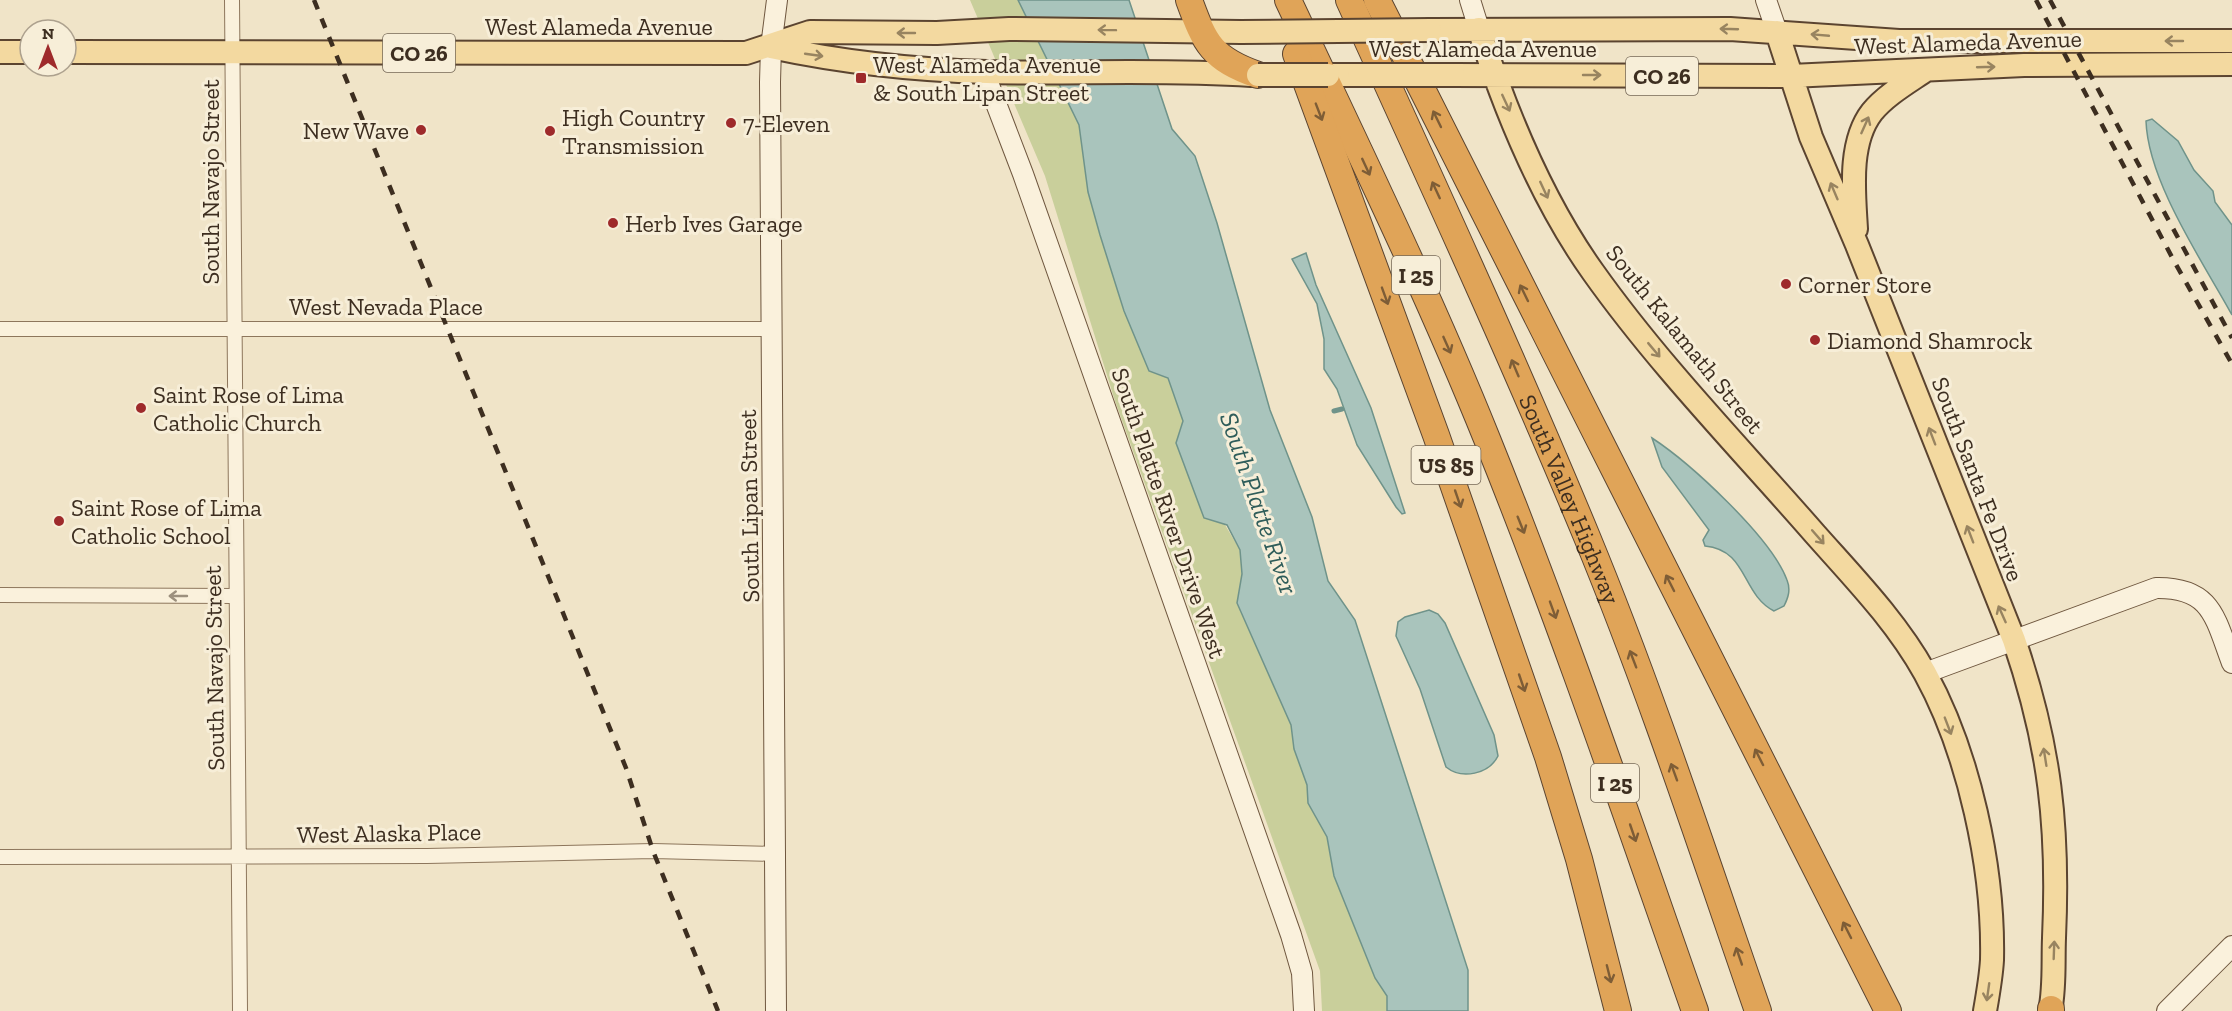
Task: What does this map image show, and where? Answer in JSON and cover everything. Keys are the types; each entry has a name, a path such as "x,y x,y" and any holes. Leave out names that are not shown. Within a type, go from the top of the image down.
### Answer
{"highway":[{"path":"1189,0 1199,31 1218,56 1234,66 1258,75"},
{"name":"US 85","path":"1273,0 1323,123 1436,435 1548,757 1579,860 1618,1011"},
{"name":"I 25","path":"1288,0 1426,297 1486,438 1563,636 1695,1011"},
{"name":"South Valley Highway","path":"1349,0 1487,303 1587,538 1647,694 1758,1011"},
{"path":"1377,0 1888,1011"}],"main road":[{"name":"West Alameda Avenue","path":"78,52 746,53 771,47 810,32 937,33 1009,29 1241,32 1681,28 1899,41 2232,41"},
{"name":"South Kalamath Street","path":"1479,29 1494,75 1548,198 1592,271 1623,312 1723,432 1864,589 1907,644 1924,673"},
{"name":"South Santa Fe Drive","path":"1777,32 1811,137 1857,245 2014,640 2033,697 2054,815 2056,875 2051,1010"},
{"name":"West Alameda Avenue","path":"771,47 858,61 984,72 1182,70 1258,75 1791,76 2053,64 2232,64"},
{"path":"0,52 18,52"},
{"path":"1857,245 1855,158 1863,128 1871,113 1885,99 1927,69"},
{"path":"1924,673 1956,749 1976,810 1990,892 1992,962 1985,1011"}],"street":[{"name":"South Navajo Street","path":"232,0 240,1011"},
{"name":"South Lipan Street","path":"777,0 771,47 778,854 777,1011"},
{"name":"South Kalamath Street","path":"1470,0 1479,29"},
{"name":"South Santa Fe Drive","path":"1766,0 1777,32"},
{"name":"South Platte River Drive West","path":"984,72 1026,182 1291,935 1302,973 1304,1011"},
{"name":"West Nevada Place","path":"0,329 772,329"},
{"path":"1924,673 2156,588 2176,588 2195,594 2211,609 2232,663"},
{"path":"0,596 236,596"},
{"name":"West Alaska Place","path":"0,857 239,857 653,851 778,854"},
{"path":"2167,1011 2232,945"}],"green space":[{"path":"970,0 1018,0 1079,125 1088,192 1100,235 1149,371 1168,378 1183,421 1176,443 1240,550 1242,574 1237,603 1291,725 1294,749 1307,785 1308,803 1327,837 1334,876 1375,978 1387,996 1387,1011 1322,1011 1320,971 1115,401 1045,176"}],"water":[{"name":"South Platte River","path":"1018,0 1129,0 1172,129 1195,156 1217,223 1270,410 1312,517 1328,581 1355,620 1468,970 1468,1011 1387,1011 1387,996 1375,978 1334,876 1327,837 1308,803 1307,785 1294,749 1291,725 1237,603 1242,574 1240,550 1227,525 1204,518 1176,443 1183,421 1168,378 1149,371 1124,311 1088,192 1079,125"},
{"path":"2152,119 2178,141 2194,170 2213,191 2215,202 2232,225 2232,315 2166,195 2149,145 2146,121"},
{"path":"1306,253 1316,285 1371,408 1405,513 1402,514 1396,507 1357,445 1337,389 1324,369 1324,339 1317,304 1292,259"},
{"path":"1652,438 1687,465 1728,502 1764,543 1787,580 1789,587 1784,606 1774,611 1763,603 1729,555 1719,549 1705,546 1703,540 1709,530 1662,467"},
{"path":"1429,610 1438,614 1445,623 1494,735 1498,756 1482,771 1467,774 1452,771 1446,767 1420,689 1396,636 1398,622 1405,617"}],"waterway":[{"path":"1334,411 1342,409"}],"railway":[{"path":"314,0 626,768 653,851 718,1011"},
{"path":"2036,0 2174,261 2232,364"},
{"path":"2050,0 2232,338"}],"place":[{"name":"West Alameda Avenue & South Lipan Street","path":"861,78"},
{"name":"7-Eleven","path":"731,123"},
{"name":"New Wave","path":"421,130"},
{"name":"High Country Transmission","path":"550,131"},
{"name":"Herb Ives Garage","path":"613,223"},
{"name":"Corner Store","path":"1786,284"},
{"name":"Diamond Shamrock","path":"1815,340"},
{"name":"Saint Rose of Lima Catholic Church","path":"141,408"},
{"name":"Saint Rose of Lima Catholic School","path":"59,521"}]}
